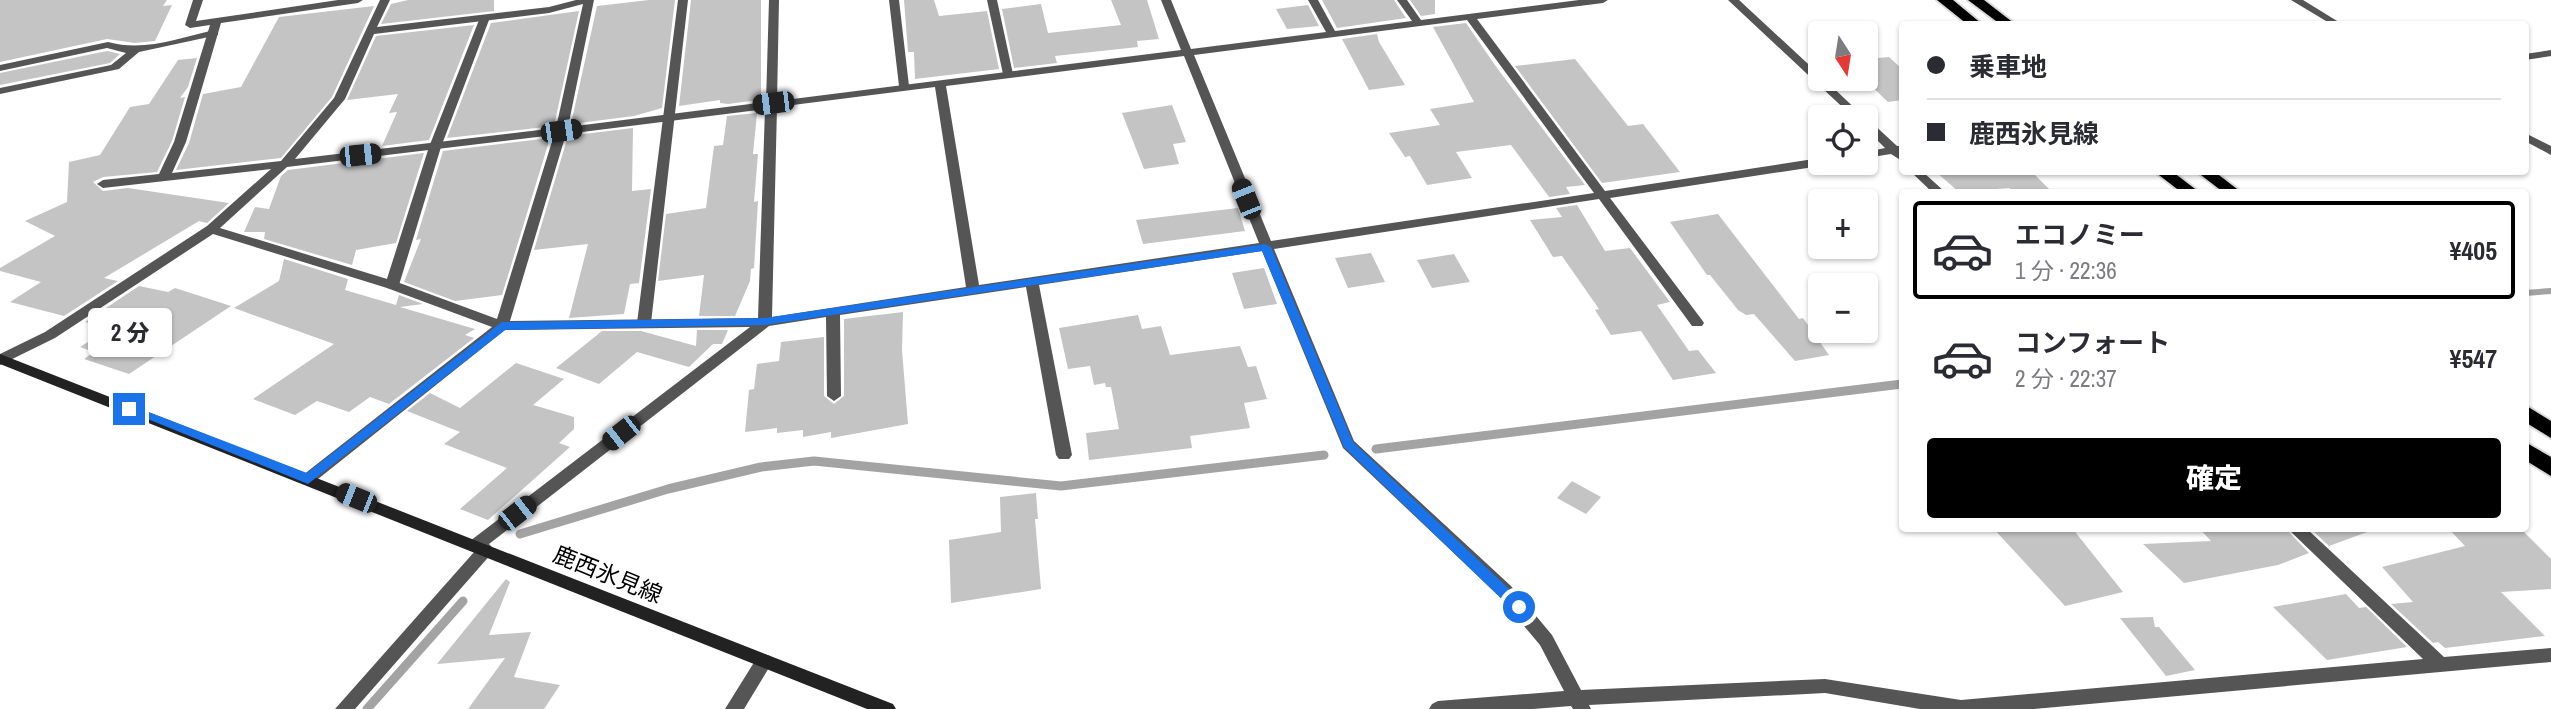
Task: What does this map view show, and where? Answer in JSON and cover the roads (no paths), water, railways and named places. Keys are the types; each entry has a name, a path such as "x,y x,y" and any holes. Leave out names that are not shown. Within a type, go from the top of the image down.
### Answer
{"highway":[{"path":"1944,0 1971,21"},
{"path":"1975,0 2004,21"},
{"path":"2168,175 2187,189"},
{"path":"2209,175 2229,189"},
{"path":"2529,415 2551,431"},
{"path":"2529,452 2551,468"}],"main road":[{"name":"鹿西氷見線","path":"0,360 887,709"}],"street":[{"path":"198,0 190,25 215,28"},
{"path":"0,68 108,45 135,50 215,28 358,0"},
{"path":"0,360 50,335 211,229 286,162 340,99 385,0"},
{"path":"308,479 502,326 561,131 589,0 550,5 484,20 373,31"},
{"path":"644,323 683,0"},
{"path":"344,709 481,547 765,322 774,0"},
{"path":"894,0 904,86"},
{"path":"992,0 1008,74"},
{"path":"1166,0 1348,444 1505,591 1546,640 1579,703"},
{"path":"1313,0 1332,34"},
{"path":"1402,0 1418,23"},
{"path":"1494,0 1504,12"},
{"path":"103,184 435,147 1603,0"},
{"path":"1733,0 1846,105"},
{"path":"2296,0 2332,21"},
{"path":"1470,17 1696,323"},
{"path":"392,285 435,147 484,20"},
{"path":"164,177 180,142 215,28"},
{"path":"0,91 115,66 135,50"},
{"path":"2529,56 2551,53"},
{"path":"940,82 973,291"},
{"path":"1878,133 1899,151"},
{"path":"2529,138 2551,151"},
{"path":"1878,154 1899,152"},
{"path":"211,229 392,285 502,326 765,322 1808,164"},
{"path":"1920,175 1936,189"},
{"path":"1032,282 1064,456"},
{"path":"833,312 834,397"},
{"path":"2299,532 2439,664"},
{"path":"1438,709 1579,703 1825,686 1961,708 2551,655"},
{"path":"734,709 764,661"}],"waterway":[{"path":"2529,293 2551,291"},
{"path":"1376,449 1899,384"},
{"path":"520,534 668,489 761,467 814,461 1061,486 1324,455"},
{"path":"367,709 463,601"}]}
